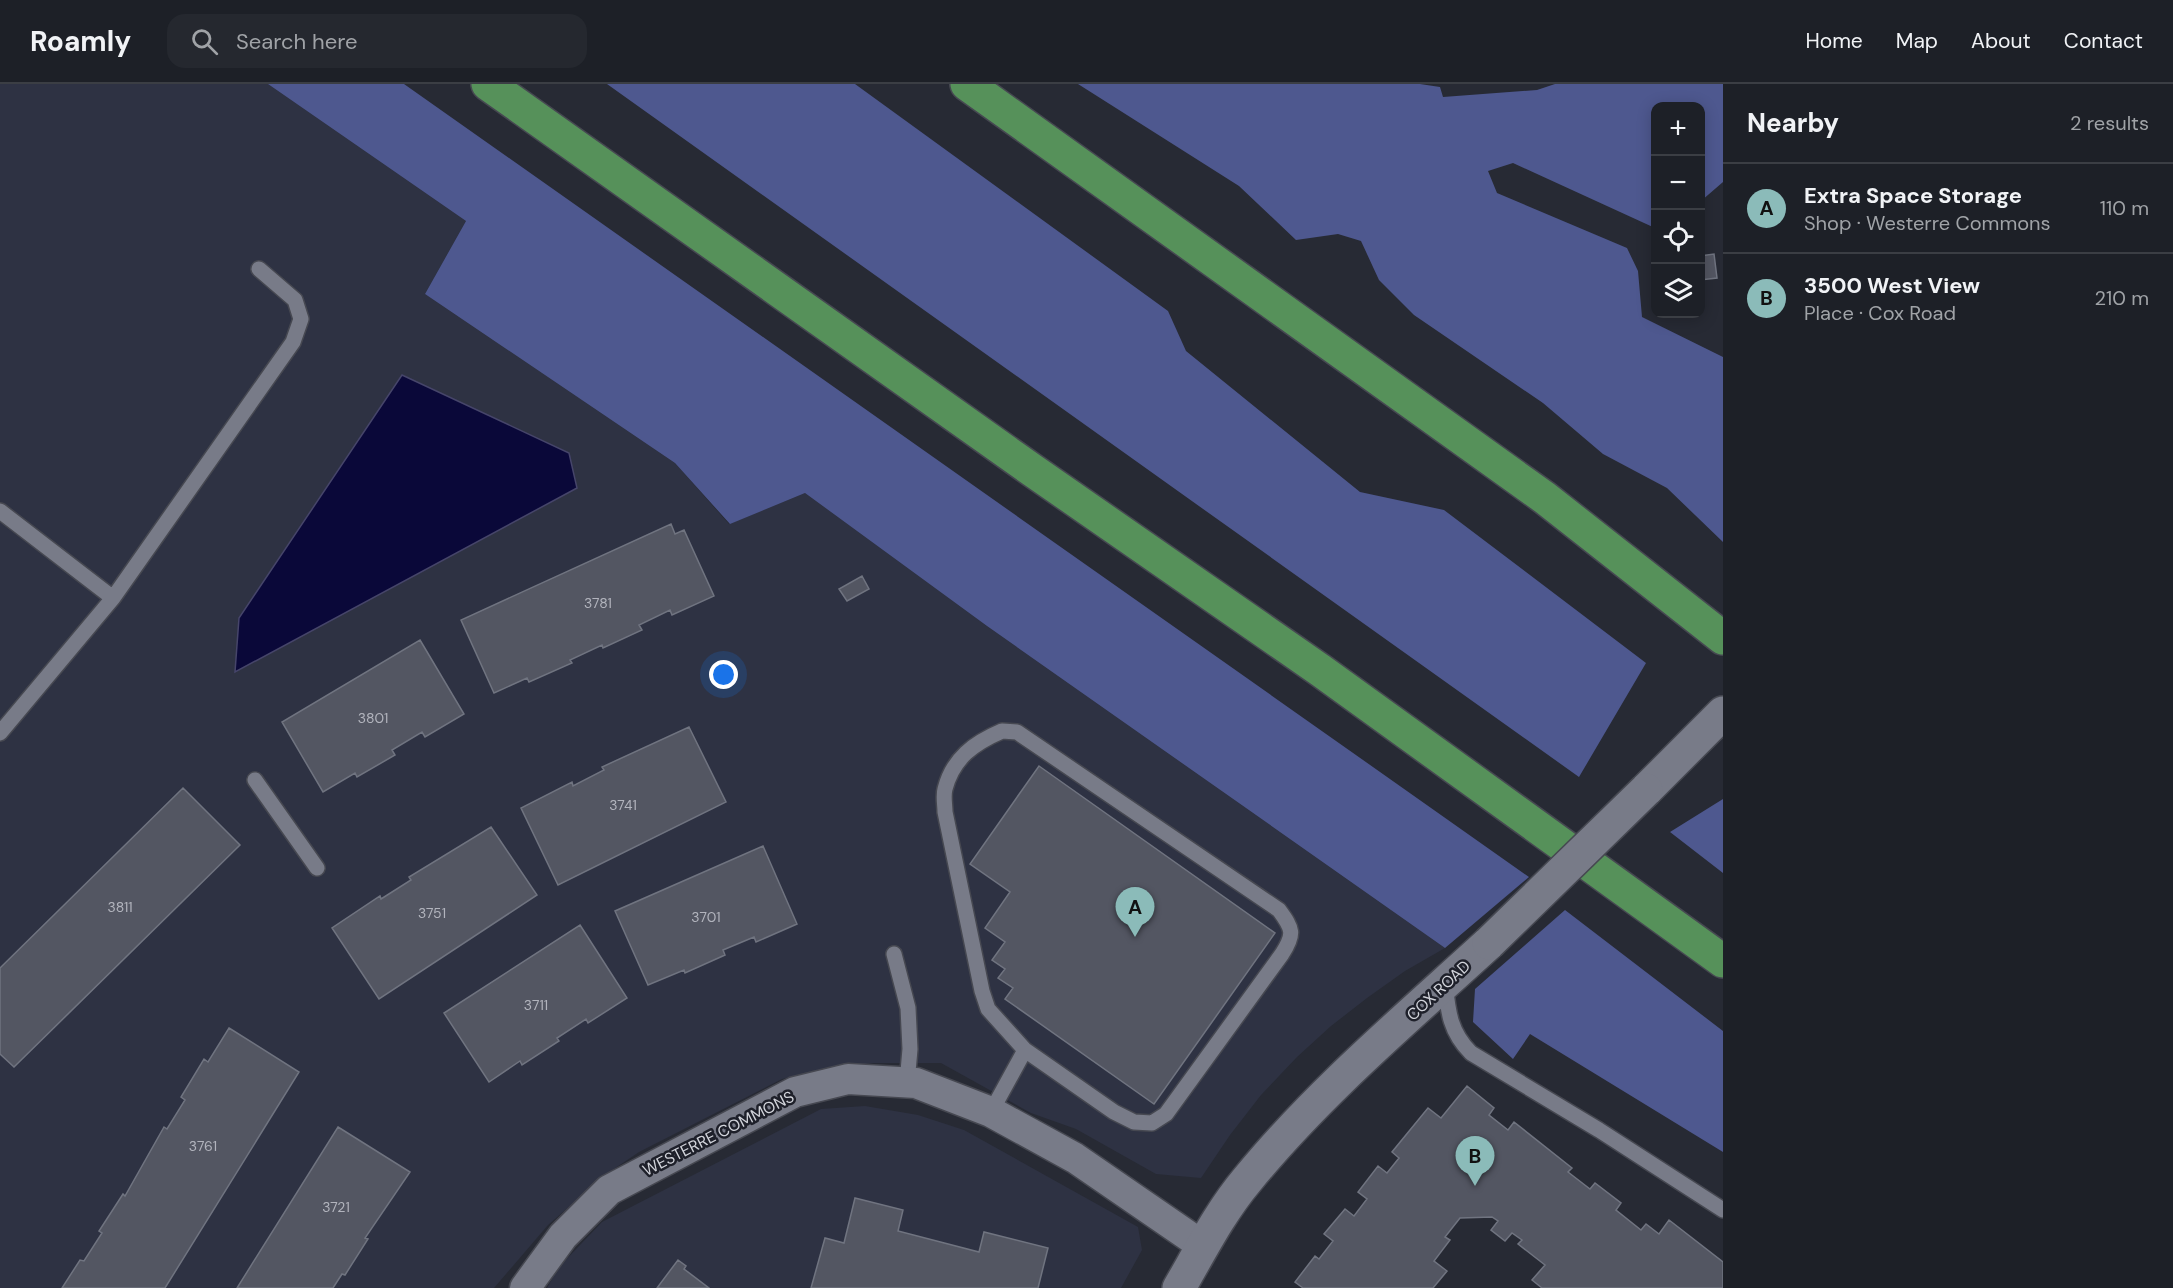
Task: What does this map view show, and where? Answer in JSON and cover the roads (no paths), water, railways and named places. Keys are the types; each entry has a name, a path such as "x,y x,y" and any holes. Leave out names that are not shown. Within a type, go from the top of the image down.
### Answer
{"highway":[{"path":"488,84 993,442 1320,670 1723,961"},
{"path":"967,84 1545,498 1723,638"}],"main road":[{"name":"COX ROAD","path":"1179,1288 1203,1246 1245,1182 1300,1120 1489,943 1713,723"}],"street":[{"name":"WESTERRE COMMONS","path":"525,1288 562,1236 609,1190 795,1092 848,1079 916,1083 991,1112 1075,1158 1203,1246"}],"lane":[{"path":"0,733 113,598 293,342 301,319 295,300 259,269"},
{"path":"0,511 113,598"},
{"path":"1002,731 1017,732 1279,910 1291,925 1291,939 1166,1114 1152,1123 1134,1122 1114,1112 1025,1050 988,1009 982,991 945,812 944,790 957,761 980,740 1002,731"},
{"path":"255,780 317,868"},
{"path":"894,954 908,1008 910,1049 907,1083"},
{"path":"1445,983 1448,1011 1458,1041 1471,1053 1599,1130 1723,1210"},
{"path":"991,1112 1025,1050"}],"place":[{"name":"Extra Space Storage","path":"1135,937"},
{"name":"3500 West View","path":"1475,1186"}]}
